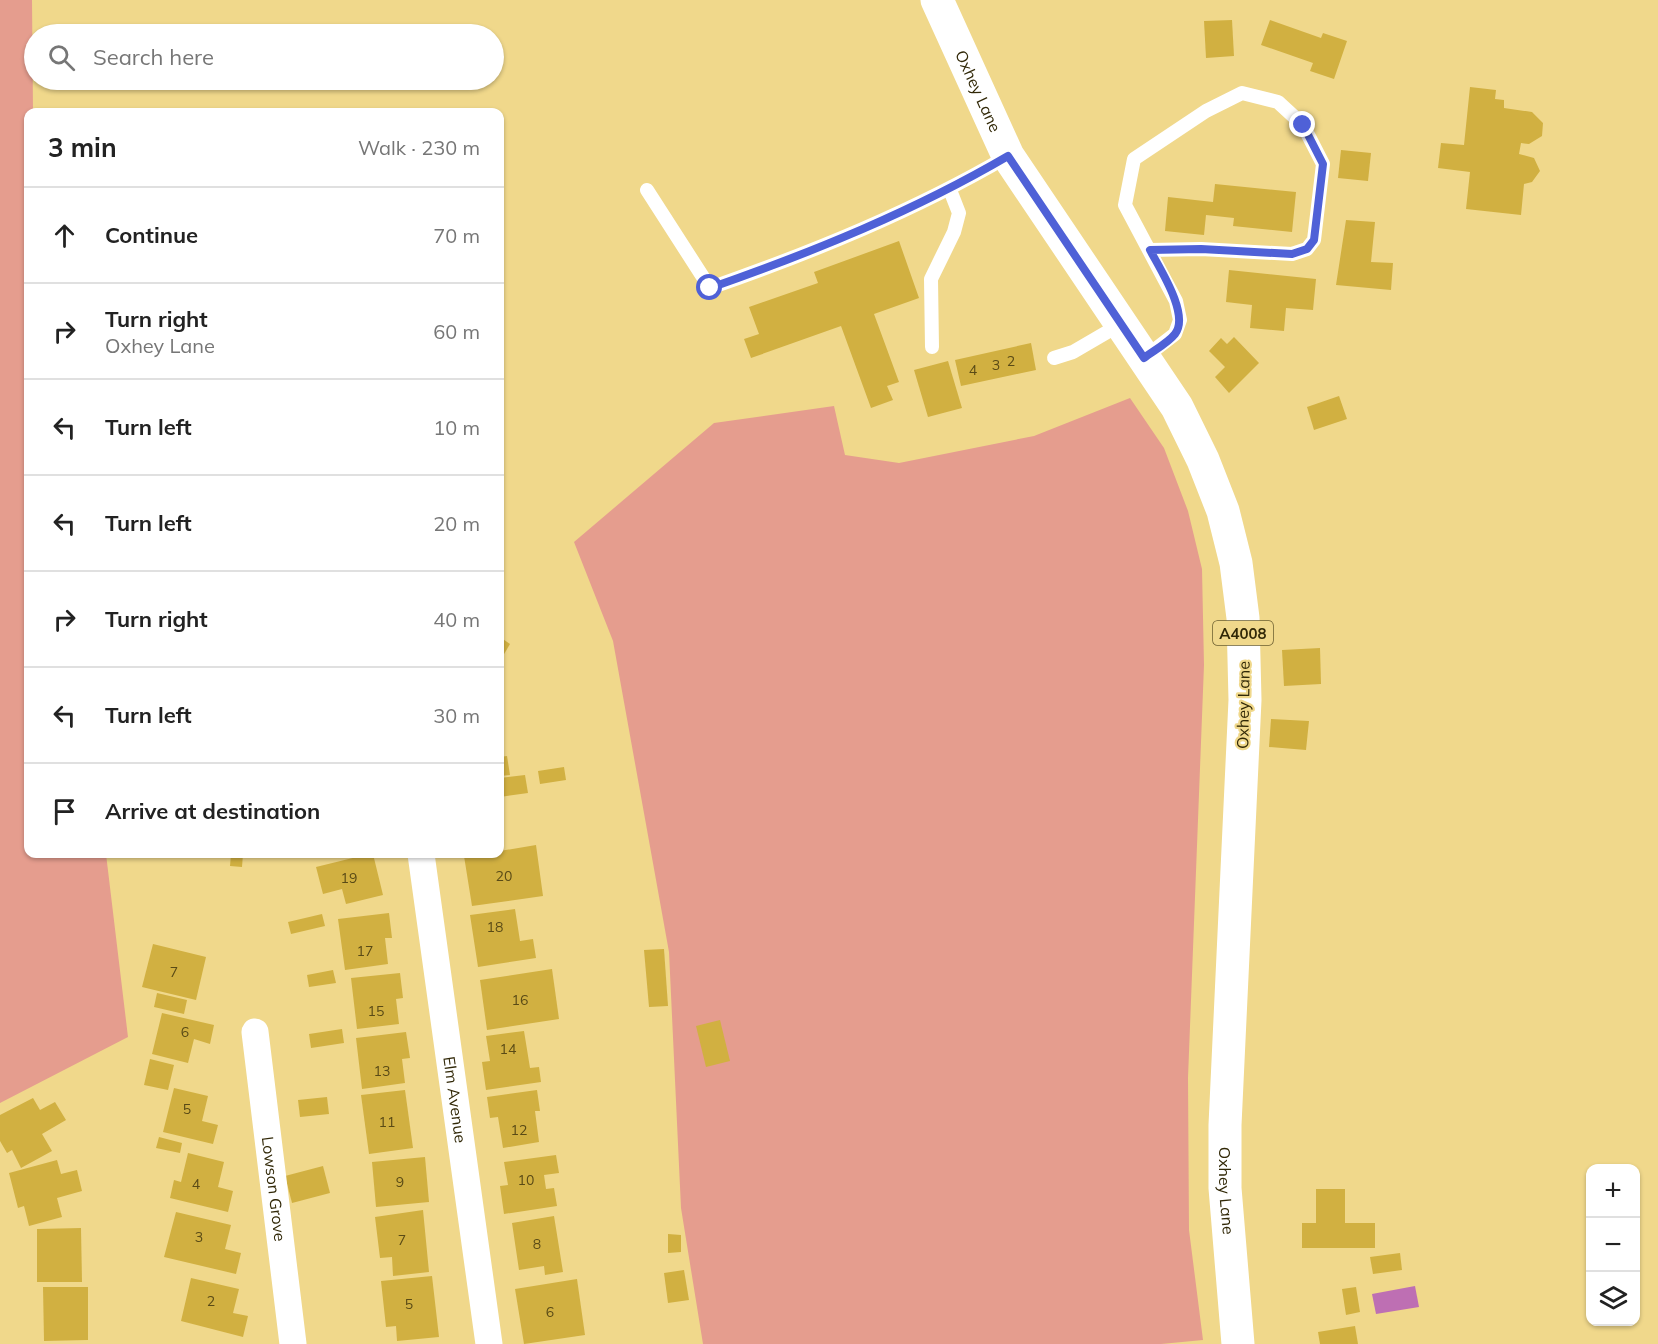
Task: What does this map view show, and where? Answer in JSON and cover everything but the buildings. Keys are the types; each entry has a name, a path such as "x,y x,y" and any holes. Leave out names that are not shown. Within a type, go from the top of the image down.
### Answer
{"main road":[{"name":"Oxhey Lane","path":"937,0 1008,156 1177,407 1203,460 1226,521 1236,562 1243,618 1245,700 1225,1125 1225,1188 1238,1344"}],"street":[{"name":"Elm Avenue","path":"422,858 489,1344"},
{"name":"Lowson Grove","path":"255,1032 293,1344"}],"lane":[{"path":"1144,358 1175,334 1180,320 1176,301 1125,205 1134,159 1206,111 1242,93 1278,102 1303,125 1323,164 1314,240 1307,249 1292,254 1201,249 1150,250"},
{"path":"647,190 710,288 797,257 950,190 1008,156"},
{"path":"932,347 931,279 954,232 959,213 950,190"},
{"path":"1054,358 1073,352 1121,324"}],"shaded area":[{"path":"0,0 32,0 32,24 24,24 24,90 33,90 33,108 24,108 24,858 106,858 128,1037 0,1103"},
{"path":"1130,398 1164,448 1188,511 1202,569 1204,665 1188,1078 1189,1230 1203,1340 1161,1344 703,1344 681,1208 669,952 613,641 574,542 714,423 834,406 845,455 899,463 1034,436"},
{"path":"1415,1286 1419,1307 1376,1314 1372,1294"}],"route":[{"path":"710,288 797,257 950,190 1008,156 1144,358 1175,334 1180,320 1176,301 1150,250 1201,249 1292,254 1307,249 1314,240 1323,164 1303,125"}]}
